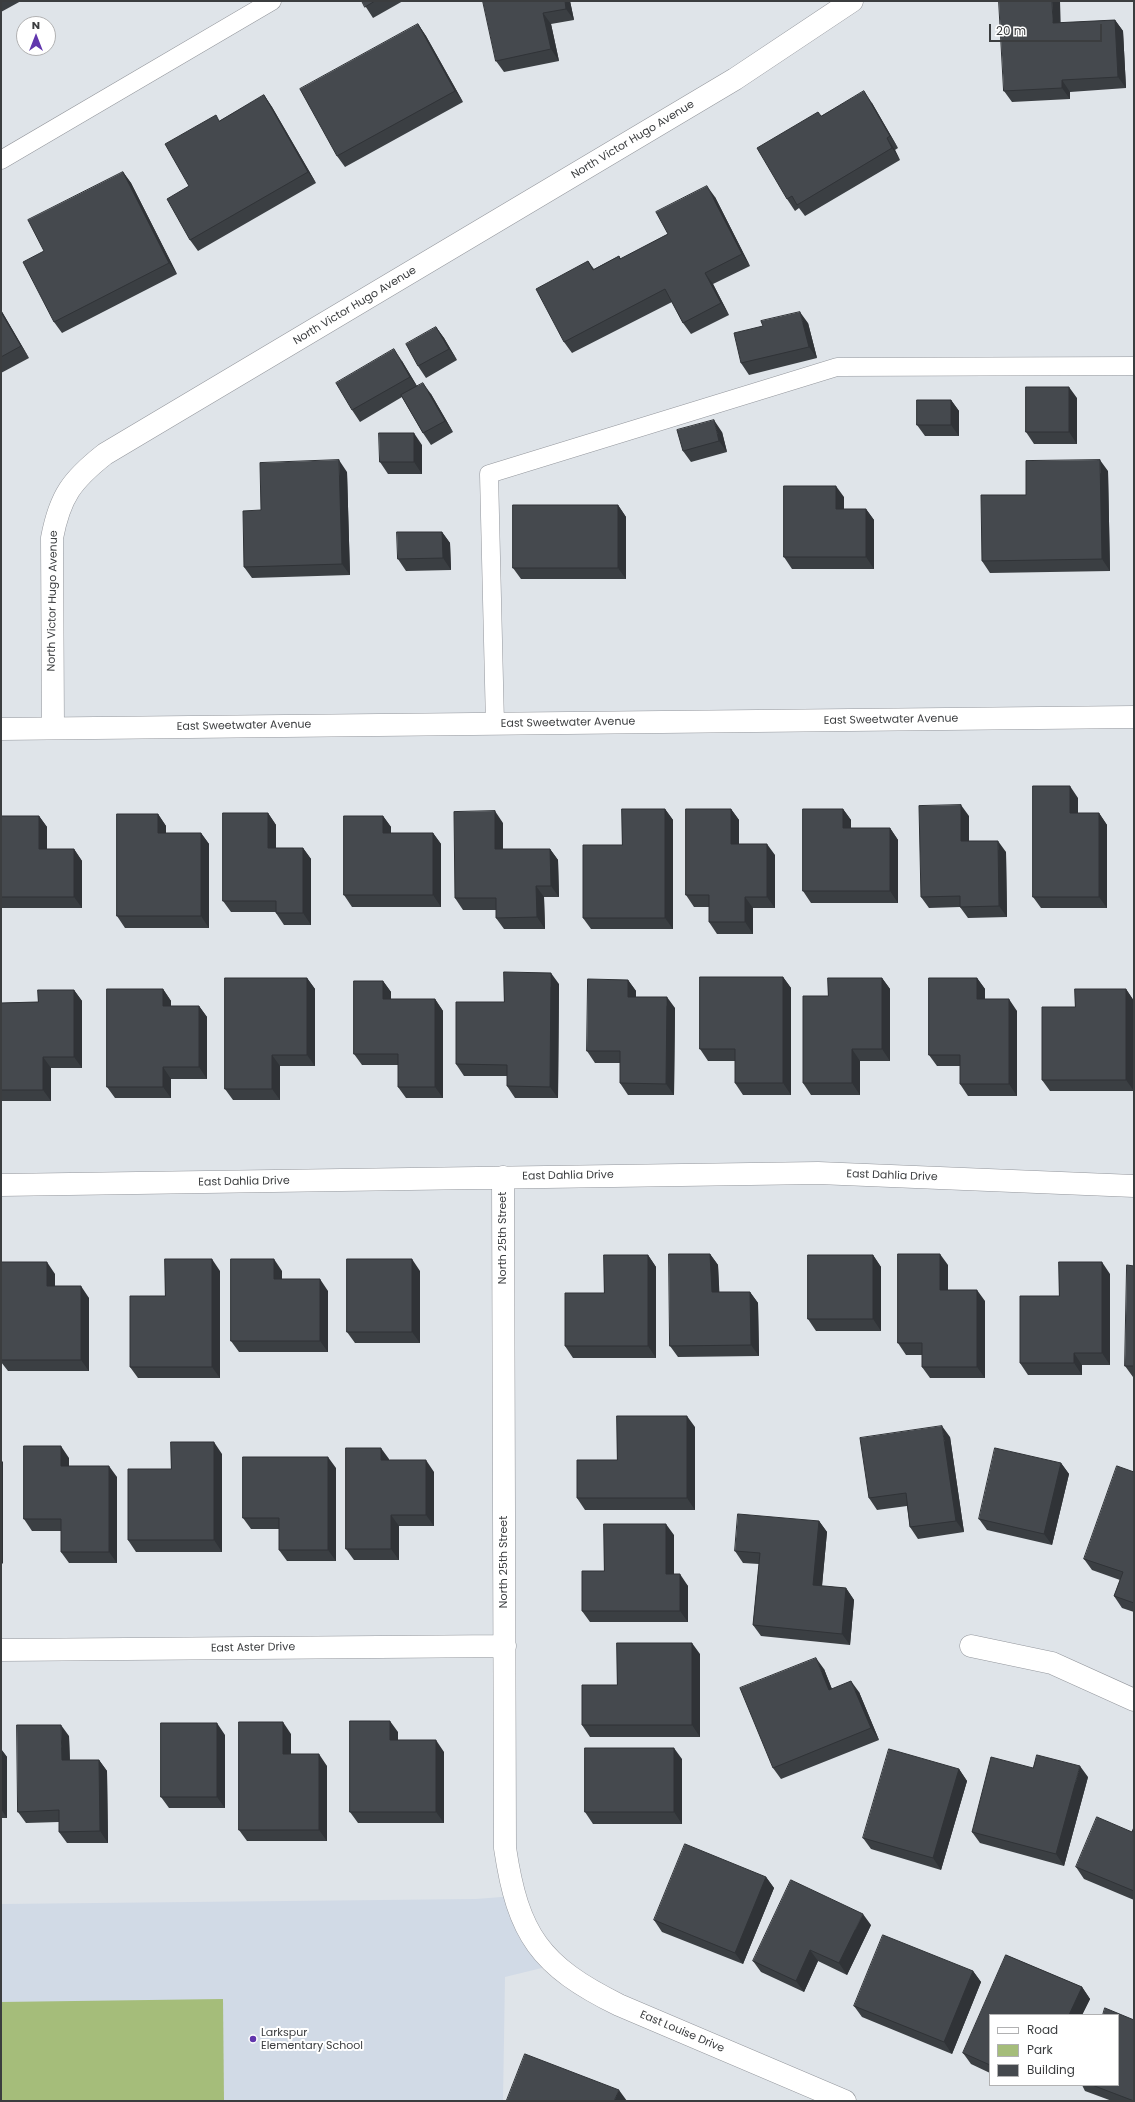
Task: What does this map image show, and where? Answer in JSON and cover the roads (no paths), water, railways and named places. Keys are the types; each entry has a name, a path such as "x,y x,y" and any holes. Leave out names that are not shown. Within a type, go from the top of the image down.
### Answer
{"street":[{"name":"North Victor Hugo Avenue","path":"53,728 52,538 56,515 66,493 84,470 105,454 735,79 852,1"},
{"name":"East Sweetwater Avenue","path":"1,729 1134,717"},
{"name":"East Dahlia Drive","path":"1,1185 503,1177 818,1174 1134,1186"},
{"name":"North 25th Street","path":"503,1177 505,1848 514,1896 533,1942"},
{"name":"East Aster Drive","path":"1,1650 505,1646"},
{"path":"971,1646 1052,1663 1134,1700"},
{"name":"East Louise Drive","path":"533,1942 554,1965 588,1990 845,2101"}],"lane":[{"path":"1,160 272,1"},
{"path":"495,724 489,474 837,367 1134,366"}],"place":[{"name":"Larkspur Elementary School","path":"253,2039"}]}
